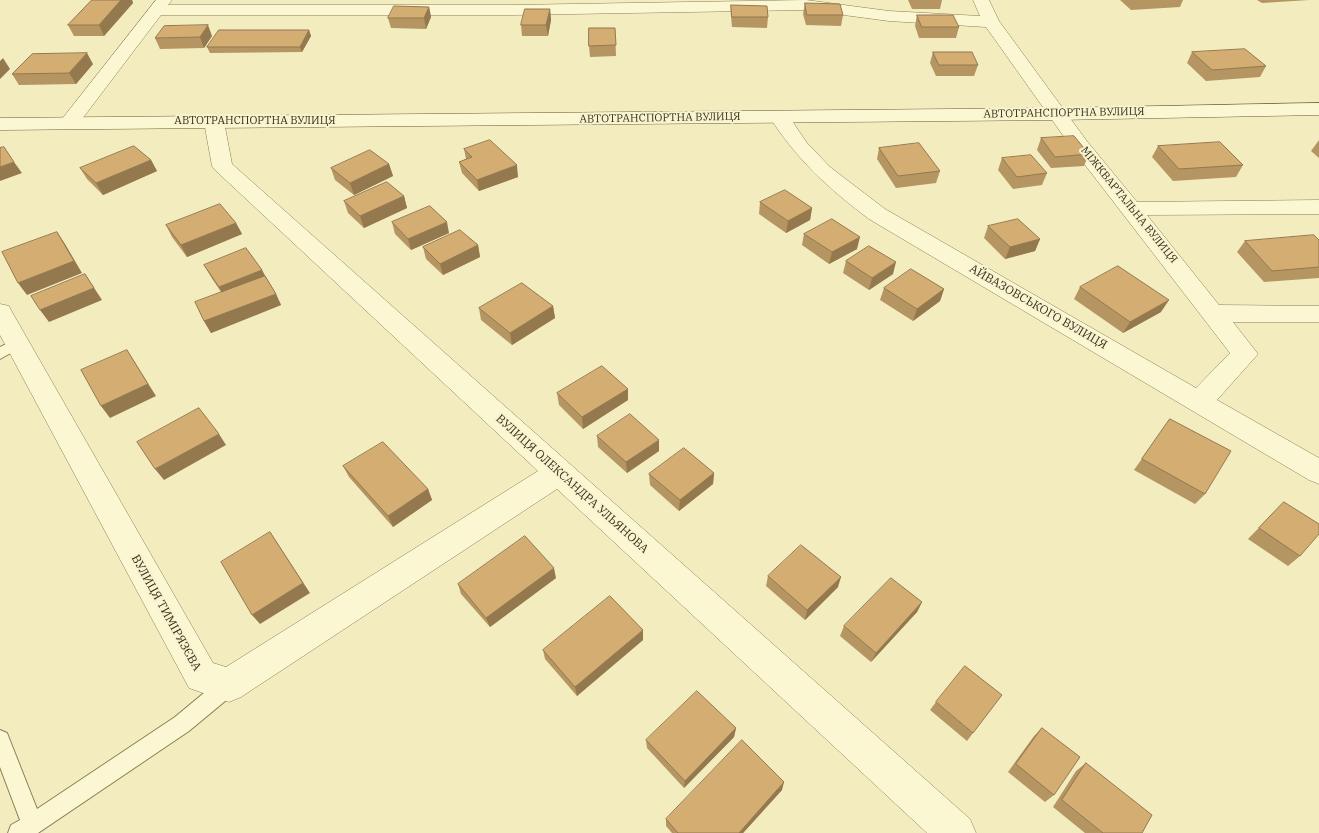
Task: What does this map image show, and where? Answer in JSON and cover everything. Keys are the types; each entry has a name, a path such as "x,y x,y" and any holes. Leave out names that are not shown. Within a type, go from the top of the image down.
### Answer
{"street":[{"name":"МІЖКВАРТАЛЬНА ВУЛИЦЯ","path":"981,0 991,22 1057,114 1215,313 1245,354 1200,401"},
{"path":"69,123 160,5 513,10 806,5 889,16 991,22"},
{"name":"АВТОТРАНСПОРТНА ВУЛИЦЯ","path":"0,124 1057,114 1319,109"},
{"name":"АЙВАЗОВСЬКОГО ВУЛИЦЯ","path":"779,116 796,144 827,177 878,214 1319,472"},
{"name":"ВУЛИЦЯ ОЛЕКСАНДРА УЛЬЯНОВА","path":"214,122 222,166 956,833"},
{"path":"1131,209 1319,206"},
{"name":"ВУЛИЦЯ ТИМІРЯЗЄВА","path":"0,312 9,348 201,676 229,685"},
{"path":"1215,313 1319,314"},
{"path":"229,685 559,472"}],"lane":[{"path":"0,740 25,829 182,724 229,685"}],"building":[{"path":"92,0 121,0 99,25 68,25"},
{"path":"805,3 840,4 843,15 807,15"},
{"path":"731,5 767,6 768,17 732,17"},
{"path":"394,6 429,7 424,18 388,18"},
{"path":"525,9 550,9 546,25 521,25"},
{"path":"917,15 953,15 959,27 922,27"},
{"path":"208,25 200,37 155,38 164,26"},
{"path":"589,28 615,28 616,45 589,46"},
{"path":"219,30 309,30 300,47 207,47"},
{"path":"1245,49 1266,66 1212,70 1192,52"},
{"path":"933,52 972,52 978,65 939,65"},
{"path":"87,53 69,73 12,74 32,54"},
{"path":"1074,136 1089,154 1055,157 1041,138"},
{"path":"490,140 517,165 477,180 459,162 472,157 464,149"},
{"path":"1220,142 1243,165 1179,169 1158,146"},
{"path":"919,143 940,171 898,176 879,148"},
{"path":"134,146 151,160 96,183 80,168"},
{"path":"4,147 14,162 0,167 0,148"},
{"path":"370,150 389,164 350,183 331,168"},
{"path":"1031,155 1047,173 1017,177 1002,158"},
{"path":"387,182 404,196 360,216 344,201"},
{"path":"785,190 812,208 788,221 760,202"},
{"path":"220,204 236,223 181,245 166,225"},
{"path":"430,206 447,222 408,239 392,222"},
{"path":"832,219 860,237 832,252 804,234"},
{"path":"1018,219 1040,239 1010,247 988,226"},
{"path":"460,230 478,245 440,264 423,247"},
{"path":"57,232 74,261 18,283 2,252"},
{"path":"1314,235 1319,240 1319,267 1272,271 1245,241"},
{"path":"869,246 896,262 872,278 846,261"},
{"path":"246,248 262,270 219,287 204,265"},
{"path":"1118,266 1169,300 1130,322 1080,287"},
{"path":"911,269 944,289 917,309 884,288"},
{"path":"85,274 94,288 40,310 31,296"},
{"path":"265,276 276,294 204,321 195,302"},
{"path":"522,283 553,306 510,333 479,308"},
{"path":"127,350 148,384 101,406 81,370"},
{"path":"602,366 628,389 582,417 557,393"},
{"path":"199,408 219,434 155,469 137,442"},
{"path":"630,414 659,440 626,462 597,436"},
{"path":"1170,419 1231,451 1205,494 1142,459"},
{"path":"383,442 428,489 388,516 343,466"},
{"path":"684,448 714,473 680,500 649,474"},
{"path":"1284,502 1319,524 1319,534 1300,556 1259,528"},
{"path":"270,532 303,583 252,615 221,562"},
{"path":"525,536 554,568 486,618 458,584"},
{"path":"801,545 841,577 807,610 768,576"},
{"path":"891,578 922,602 876,653 844,626"},
{"path":"610,596 643,630 575,687 543,650"},
{"path":"965,666 1002,695 973,733 936,702"},
{"path":"697,691 736,728 685,781 646,740"},
{"path":"1042,728 1080,757 1054,795 1016,764"},
{"path":"742,740 784,782 739,833 678,833 666,819"},
{"path":"1086,763 1152,815 1142,833 1103,833 1062,800"}]}
